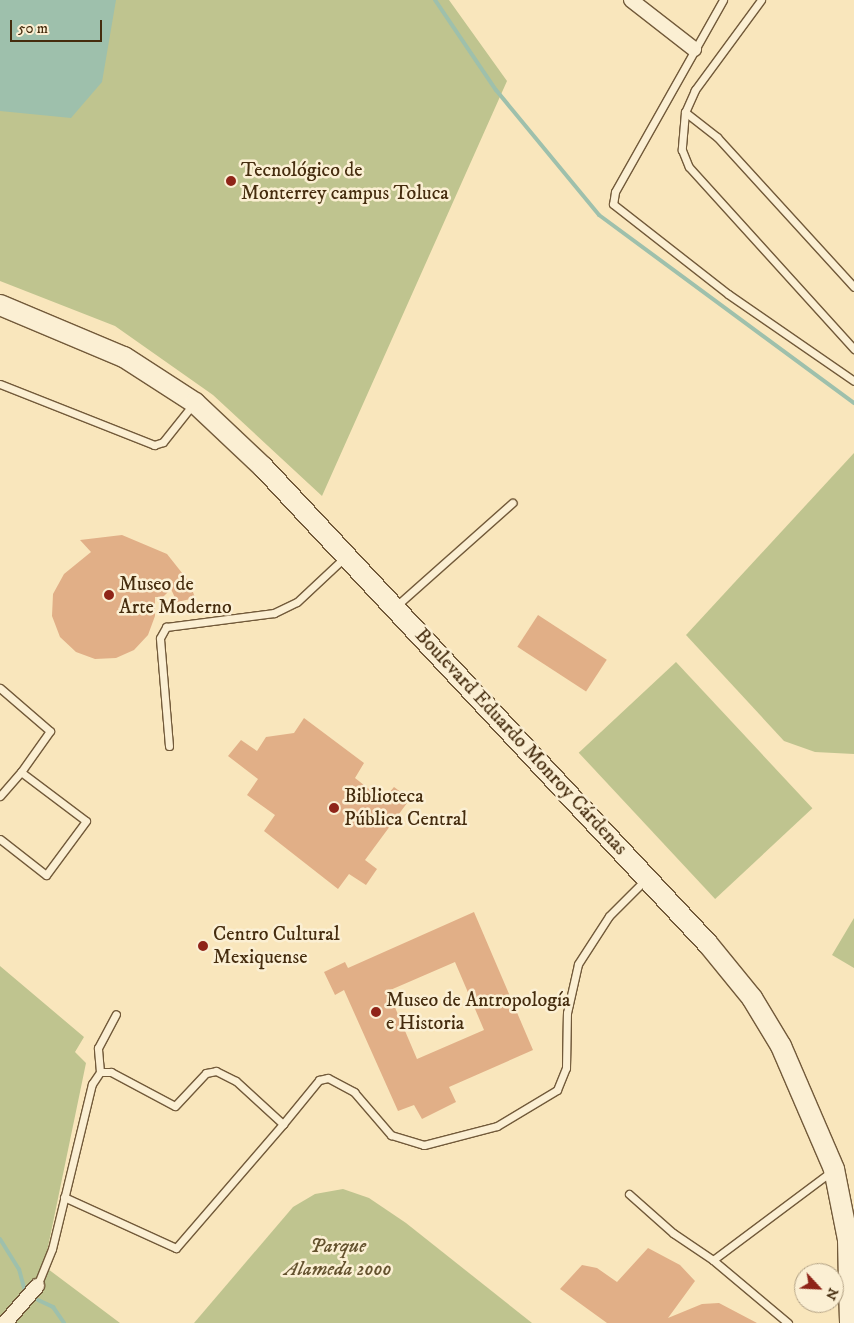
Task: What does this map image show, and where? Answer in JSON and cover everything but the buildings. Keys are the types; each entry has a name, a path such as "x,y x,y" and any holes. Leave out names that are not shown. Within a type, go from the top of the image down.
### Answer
{"main road":[{"name":"Boulevard Eduardo Monroy Cárdenas","path":"0,305 124,357 195,403 263,467 648,877 752,998 803,1090 834,1169 848,1240 850,1323"}],"street":[{"path":"631,0 694,49"},
{"path":"5,1323 37,1286"}],"lane":[{"path":"723,0 694,49 613,204 728,294 854,381"},
{"path":"761,0 695,90 685,112 682,150 690,167 854,349"},
{"path":"685,112 717,137 854,287"},
{"path":"0,384 154,445 163,442 195,403"},
{"path":"394,607 512,503"},
{"path":"169,746 160,638 166,627 274,614 297,602 346,556"},
{"path":"0,688 50,731 21,772 0,796"},
{"path":"0,839 42,875 48,874 85,818 21,772"},
{"path":"64,1197 176,1248 325,1077 354,1092 391,1135 424,1145 497,1126 550,1098 566,1068 567,1013 578,964 610,916 648,877"},
{"path":"37,1286 52,1249 92,1084 100,1072 98,1048 116,1014"},
{"path":"100,1072 111,1072 175,1106 206,1073 216,1071 236,1081 283,1124"},
{"path":"713,1260 834,1169"},
{"path":"630,1194 673,1233 713,1260 788,1323"}],"green space":[{"name":"Tecnológico de Monterrey campus Toluca","path":"0,0 449,0 507,81 322,496 213,395 115,326 0,281"},
{"path":"854,453 854,754 815,752 784,741 686,635"},
{"path":"676,662 812,808 715,899 579,753"},
{"path":"854,918 854,968 832,955"},
{"path":"0,966 84,1037 75,1052 86,1063 44,1266 120,1323 0,1323"},
{"name":"Parque Alameda 2000","path":"343,1189 369,1198 406,1223 532,1323 194,1323 293,1207 315,1194"}],"shaded area":[{"path":"0,0 116,0 102,82 71,118 0,111"}],"waterway":[{"path":"435,0 496,90 599,215 854,403"},
{"path":"0,1239 19,1269 25,1291"},
{"path":"38,1300 53,1307 64,1323"}],"place":[{"name":"Tecnológico de Monterrey campus Toluca","path":"231,181"},
{"name":"Museo de Arte Moderno","path":"109,595"},
{"name":"Biblioteca Pública Central","path":"334,808"},
{"name":"Centro Cultural Mexiquense","path":"203,946"},
{"name":"Museo de Antropología e Historia","path":"376,1012"}]}
